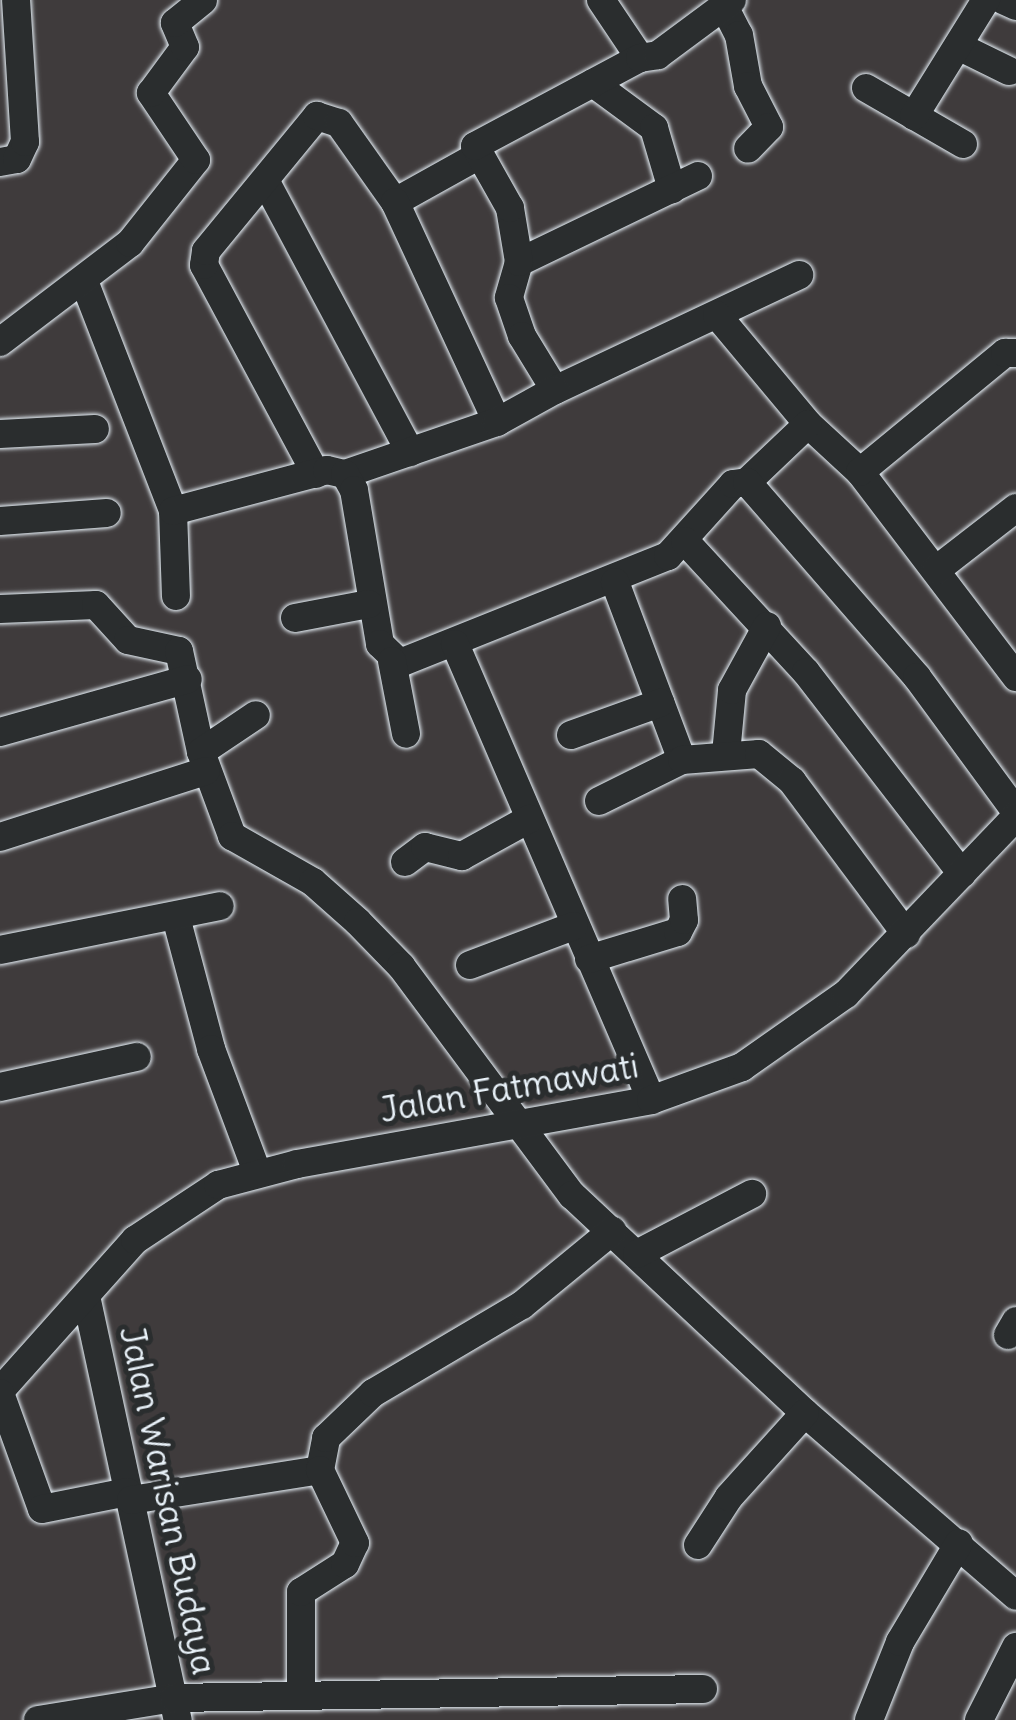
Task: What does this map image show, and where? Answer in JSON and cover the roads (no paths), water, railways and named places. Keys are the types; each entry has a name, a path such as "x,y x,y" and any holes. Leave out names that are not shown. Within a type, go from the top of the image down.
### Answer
{"street":[{"path":"0,162 17,159 25,142 16,0"},
{"path":"0,342 130,243 196,160 151,93 185,47 175,24 202,0"},
{"path":"601,0 640,58"},
{"path":"914,116 986,0"},
{"path":"1003,0 1016,6"},
{"path":"555,390 522,336 510,298 519,262 510,208 476,157 475,146 640,58 658,55 729,5 748,86 768,127 762,141 748,148"},
{"path":"958,46 1009,70"},
{"path":"594,82 654,128 672,189"},
{"path":"866,88 962,144"},
{"path":"316,474 204,265 206,252 267,184 317,116 328,115 395,202 497,422"},
{"path":"395,202 476,157"},
{"path":"519,262 698,176"},
{"path":"267,184 410,452"},
{"path":"173,511 316,474 345,474 497,422 555,390 799,274"},
{"path":"84,281 173,511 176,596"},
{"path":"717,315 808,424 860,472 1015,675"},
{"path":"860,472 1005,353 1016,353"},
{"path":"392,661 455,644 615,582 685,541 732,484 747,482 808,424"},
{"path":"0,434 95,429"},
{"path":"345,474 354,490 369,604 392,661 406,734"},
{"path":"747,482 917,677 1016,814"},
{"path":"936,570 1016,508"},
{"path":"0,521 107,513"},
{"path":"685,541 766,626 962,874"},
{"path":"615,582 682,760"},
{"path":"295,618 369,604"},
{"path":"0,610 96,605 128,640 179,651 204,761 232,836 312,882 358,922 400,966 516,1126 612,1231 805,1414 1016,1596"},
{"path":"726,754 732,690 766,626"},
{"path":"455,644 651,1100"},
{"path":"0,732 188,679"},
{"path":"571,735 660,703"},
{"path":"0,837 204,761 256,715"},
{"path":"599,801 682,760 758,754 782,772 906,934"},
{"name":"Jalan Fatmawati","path":"0,1392 136,1240 182,1203 256,1172 651,1100 742,1068 846,994 1016,814"},
{"path":"405,862 425,848 462,856 529,819"},
{"path":"589,959 678,932 684,920 682,899"},
{"path":"0,950 220,906"},
{"path":"176,917 210,1049 256,1172"},
{"path":"470,965 574,926"},
{"path":"0,1087 137,1056"},
{"path":"638,1254 752,1194"},
{"path":"302,1694 302,1592 345,1564 355,1543 320,1470 326,1438 373,1392 522,1304 612,1231"},
{"name":"Jalan Warisan Budaya","path":"86,1296 176,1709"},
{"path":"0,1392 42,1509 320,1470"},
{"path":"698,1545 729,1497 805,1414"},
{"path":"869,1720 900,1642 959,1543"},
{"path":"978,1720 1016,1647"},
{"path":"38,1720 302,1694 703,1689"}]}
